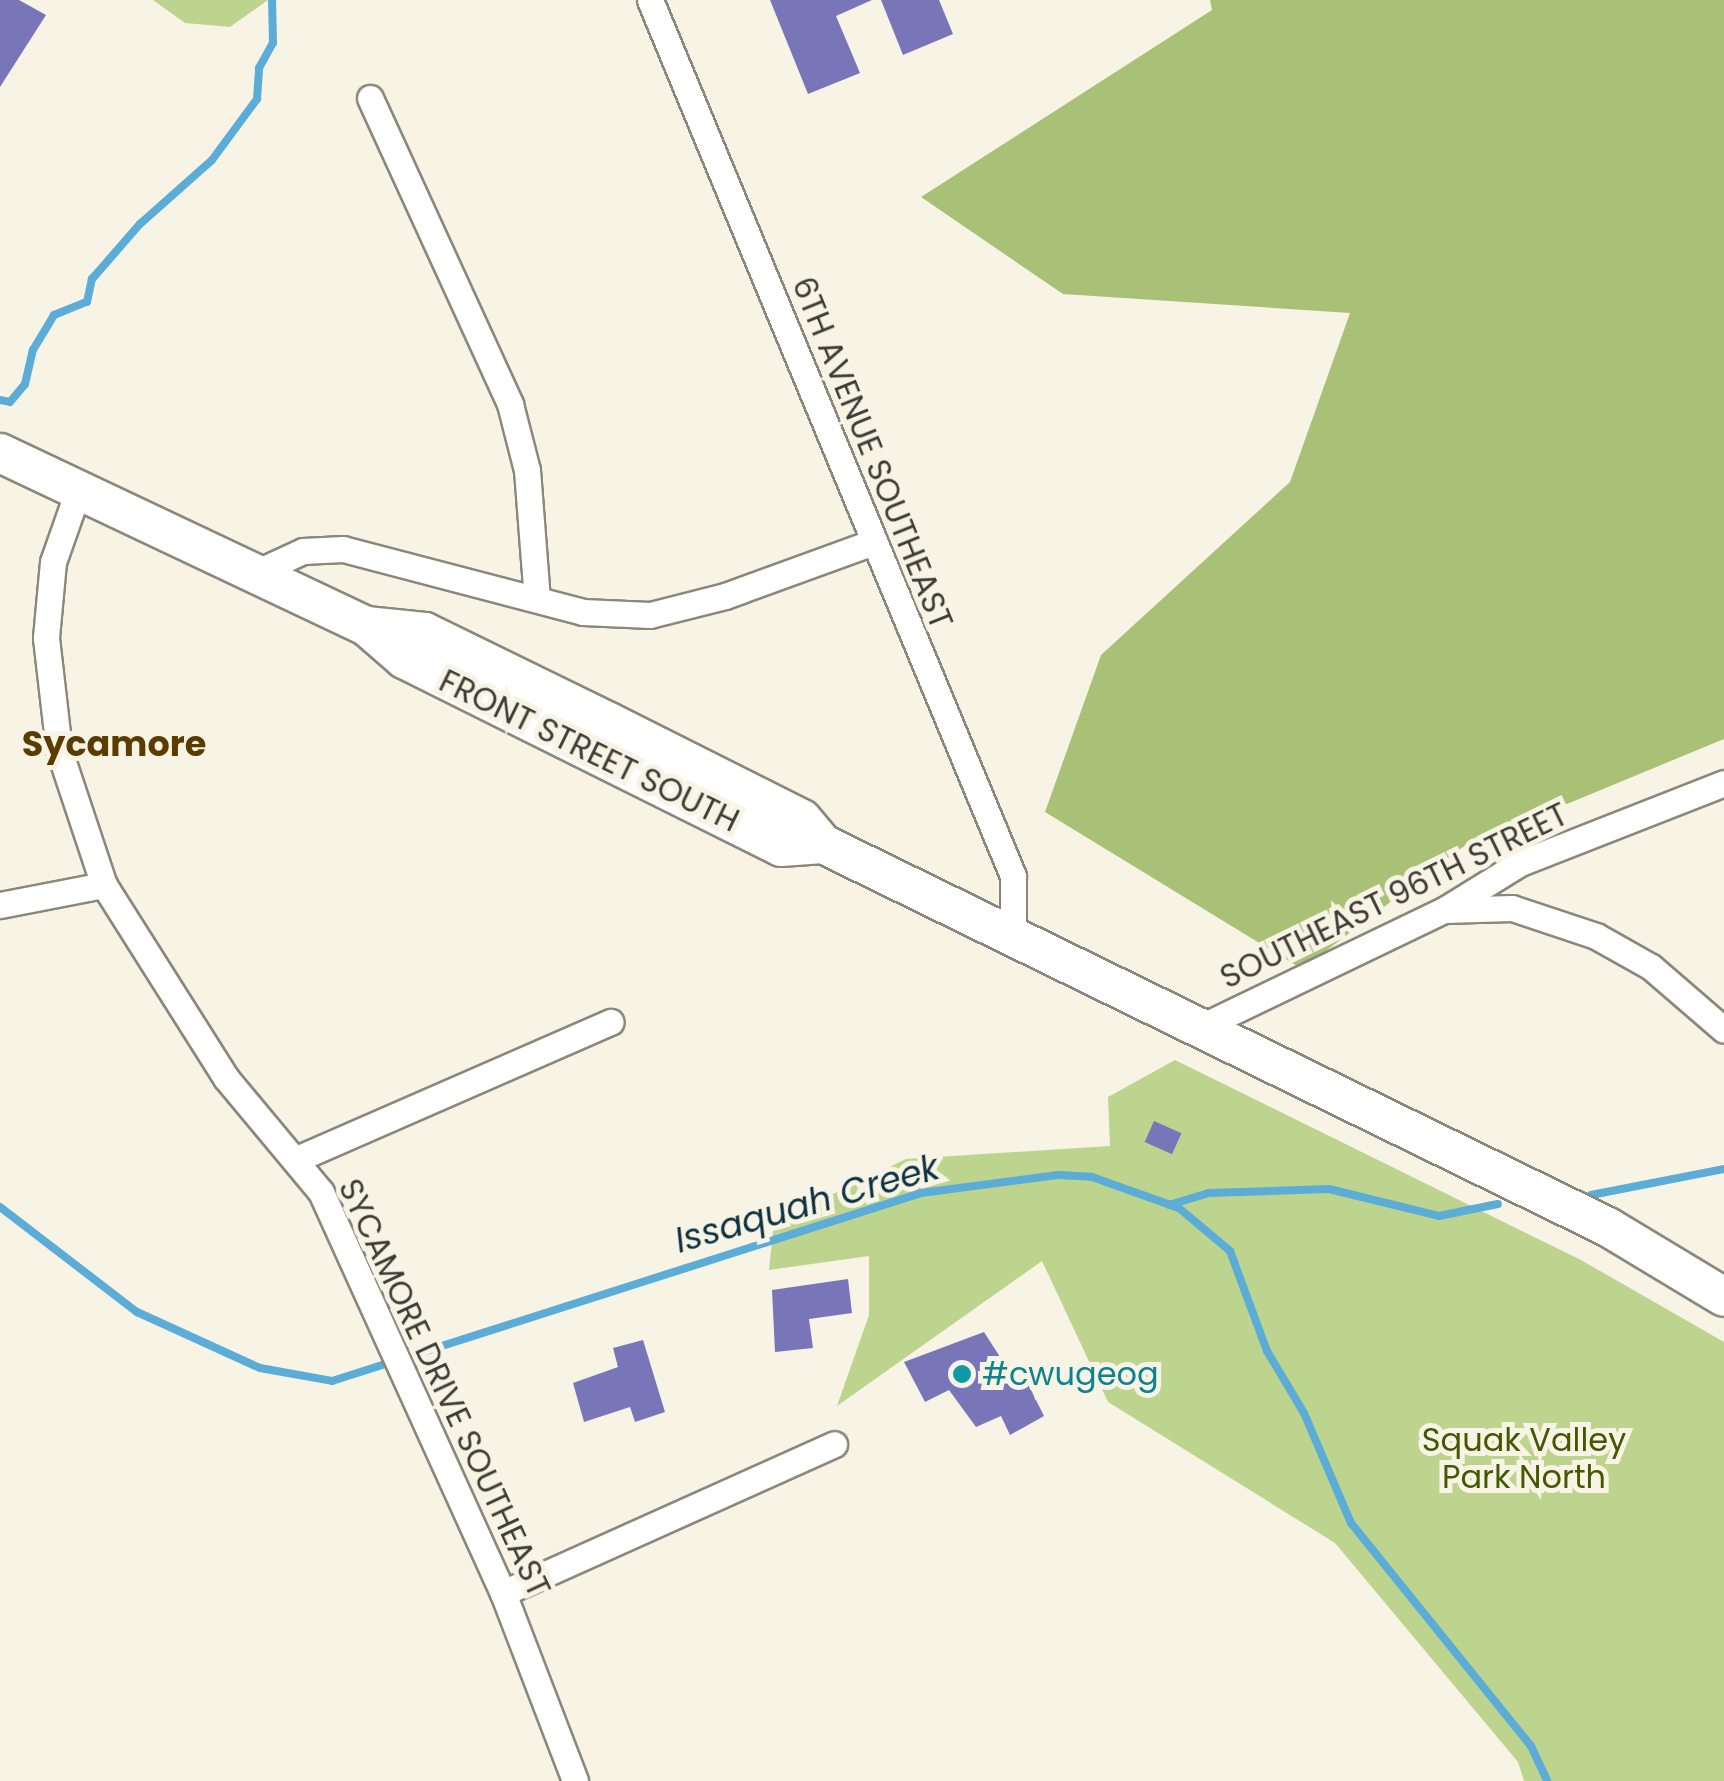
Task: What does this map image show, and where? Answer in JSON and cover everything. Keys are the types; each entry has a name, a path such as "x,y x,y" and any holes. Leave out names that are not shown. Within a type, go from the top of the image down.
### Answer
{"main road":[{"name":"FRONT STREET SOUTH","path":"0,453 366,626 404,660 601,737 781,847 823,844 1205,1025 1608,1226 1724,1297"}],"street":[{"name":"6TH AVENUE SOUTHEAST","path":"650,0 1013,876 1014,935"},
{"path":"370,98 515,419 528,470 537,599"},
{"name":"SYCAMORE DRIVE SOUTHEAST","path":"78,491 53,562 46,638 59,750 104,885 226,1078 299,1158 342,1232 504,1593 575,1781"},
{"path":"255,573 303,551 344,549 583,612 650,615 725,596 873,542"},
{"name":"SOUTHEAST 96TH STREET","path":"1205,1025 1444,910 1520,863 1724,783"},
{"path":"0,905 104,885"},
{"path":"1444,910 1512,908 1596,936 1651,967 1724,1030"},
{"path":"299,1158 611,1022"},
{"path":"504,1593 834,1444"}],"green space":[{"path":"153,0 268,0 230,27 185,23"},
{"path":"1210,0 1724,0 1724,739 1463,847 1302,969 1045,812 1101,655 1290,482 1350,313 1063,294 921,197 1212,10"},
{"name":"Squak Valley Park North","path":"1175,1060 1581,1260 1724,1342 1724,1781 1524,1781 1518,1762 1335,1543 1108,1402 1042,1261 837,1406 869,1315 869,1256 769,1270 774,1222 906,1159 1110,1146 1108,1097"}],"building":[{"path":"0,0 19,0 46,15 0,87"},
{"path":"770,0 872,0 836,16 860,73 808,94"},
{"path":"881,0 939,0 953,34 903,55"},
{"path":"1154,1121 1181,1133 1172,1154 1145,1142"},
{"path":"848,1279 852,1313 809,1319 813,1348 775,1352 772,1290"},
{"name":"#cwugeog","path":"984,1332 1020,1388 1028,1384 1044,1416 1010,1435 1001,1416 976,1427 949,1390 925,1402 904,1362"},
{"path":"643,1340 665,1412 635,1422 630,1407 584,1422 573,1383 618,1367 613,1348"}],"waterway":[{"path":"0,400 10,402 25,384 33,350 54,315 87,302 92,279 140,224 212,160 257,99 259,68 273,43 272,0"},
{"path":"1591,1195 1724,1169"},
{"name":"Issaquah Creek","path":"0,1207 137,1312 260,1368 332,1381 921,1193 1058,1175 1092,1177 1179,1208 1230,1251 1267,1351 1304,1413 1351,1523 1531,1746 1547,1781"},
{"path":"1169,1205 1209,1193 1329,1189 1439,1216 1498,1204"}],"place":[{"name":"#cwugeog","path":"962,1374"}],"district":[{"name":"Sycamore","path":"114,744"}]}
